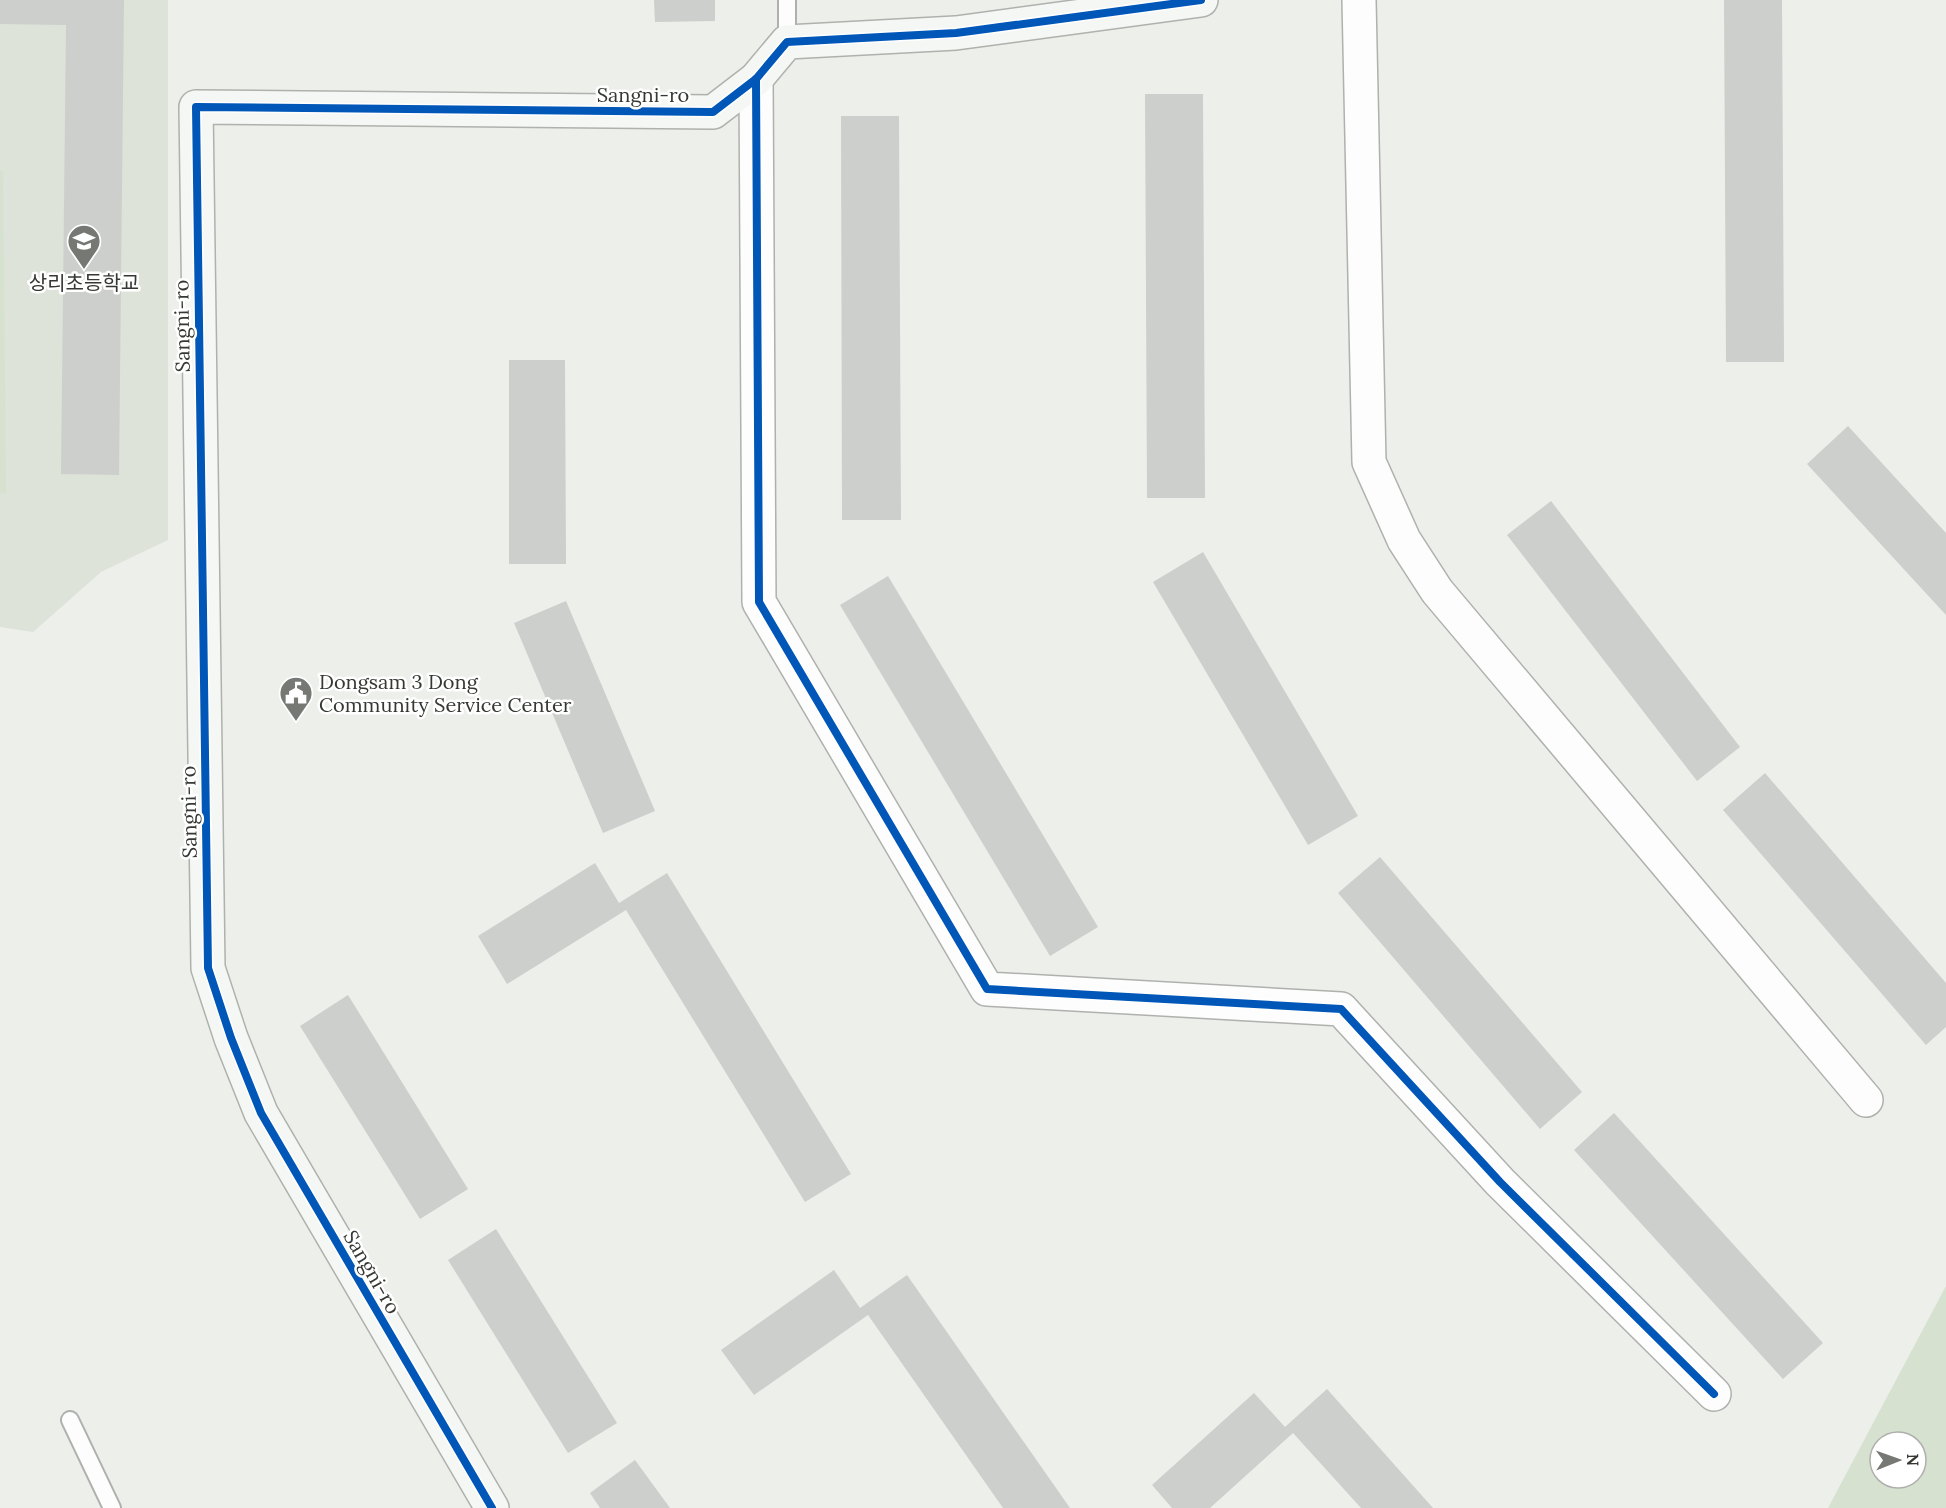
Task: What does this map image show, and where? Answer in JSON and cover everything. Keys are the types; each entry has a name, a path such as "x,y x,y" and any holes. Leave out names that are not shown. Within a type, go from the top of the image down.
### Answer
{"street":[{"path":"787,42 956,33 1201,0"},
{"path":"1359,0 1369,462 1404,540 1437,591 1866,1100"},
{"name":"Sangni-ro","path":"492,1508 261,1113 231,1038 207,968 196,108 713,112 756,79 787,42"},
{"path":"756,79 759,602 987,989 1341,1009 1500,1182 1714,1394"}],"lane":[{"path":"787,0 787,42"},
{"path":"70,1420 112,1508"}],"shaded area":[{"name":"상리초등학교","path":"0,0 168,0 168,540 101,572 33,632 0,627"}],"green space":[{"path":"0,170 3,171 6,494 0,493"},
{"path":"1946,1286 1946,1508 1828,1508 1868,1433 1868,1490 1928,1490 1928,1430 1869,1430"}],"building":[{"path":"0,0 124,0 119,475 61,474 66,25 0,24"},
{"path":"654,0 715,0 715,21 655,22"},
{"path":"1724,0 1782,0 1784,362 1726,362"},
{"path":"1145,94 1203,94 1205,498 1147,498"},
{"path":"841,116 899,116 901,520 842,520"},
{"path":"509,360 565,360 566,564 509,564"},
{"path":"1848,426 1946,533 1946,615 1807,464"},
{"path":"1551,501 1740,747 1697,781 1507,535"},
{"path":"1203,552 1358,816 1308,845 1153,582"},
{"path":"888,576 1098,927 1050,956 840,605"},
{"path":"566,601 655,811 603,833 514,623"},
{"path":"1765,773 1946,983 1946,1027 1926,1045 1723,810"},
{"path":"1380,857 1582,1092 1540,1129 1338,893"},
{"path":"595,863 619,903 667,873 851,1174 805,1202 626,910 507,984 478,936"},
{"path":"348,995 468,1189 420,1219 300,1026"},
{"path":"1614,1113 1823,1343 1783,1379 1574,1150"},
{"path":"496,1229 617,1423 568,1453 448,1260"},
{"path":"834,1270 860,1308 907,1275 1070,1508 1003,1508 868,1315 754,1395 721,1350"},
{"path":"1327,1389 1433,1508 1361,1508 1293,1433 1210,1508 1172,1508 1152,1485 1254,1393 1285,1427"},
{"path":"635,1460 670,1508 600,1508 590,1493"}],"cycle path":[{"path":"492,1508 261,1113 231,1038 208,968 196,107 713,112 756,79 787,42 956,33 1201,0"},
{"path":"756,79 759,602 987,989 1341,1009 1500,1182 1714,1394"}],"place":[{"name":"상리초등학교","path":"84,270"},
{"name":"Dongsam 3 Dong Community Service Center","path":"296,722"}]}
